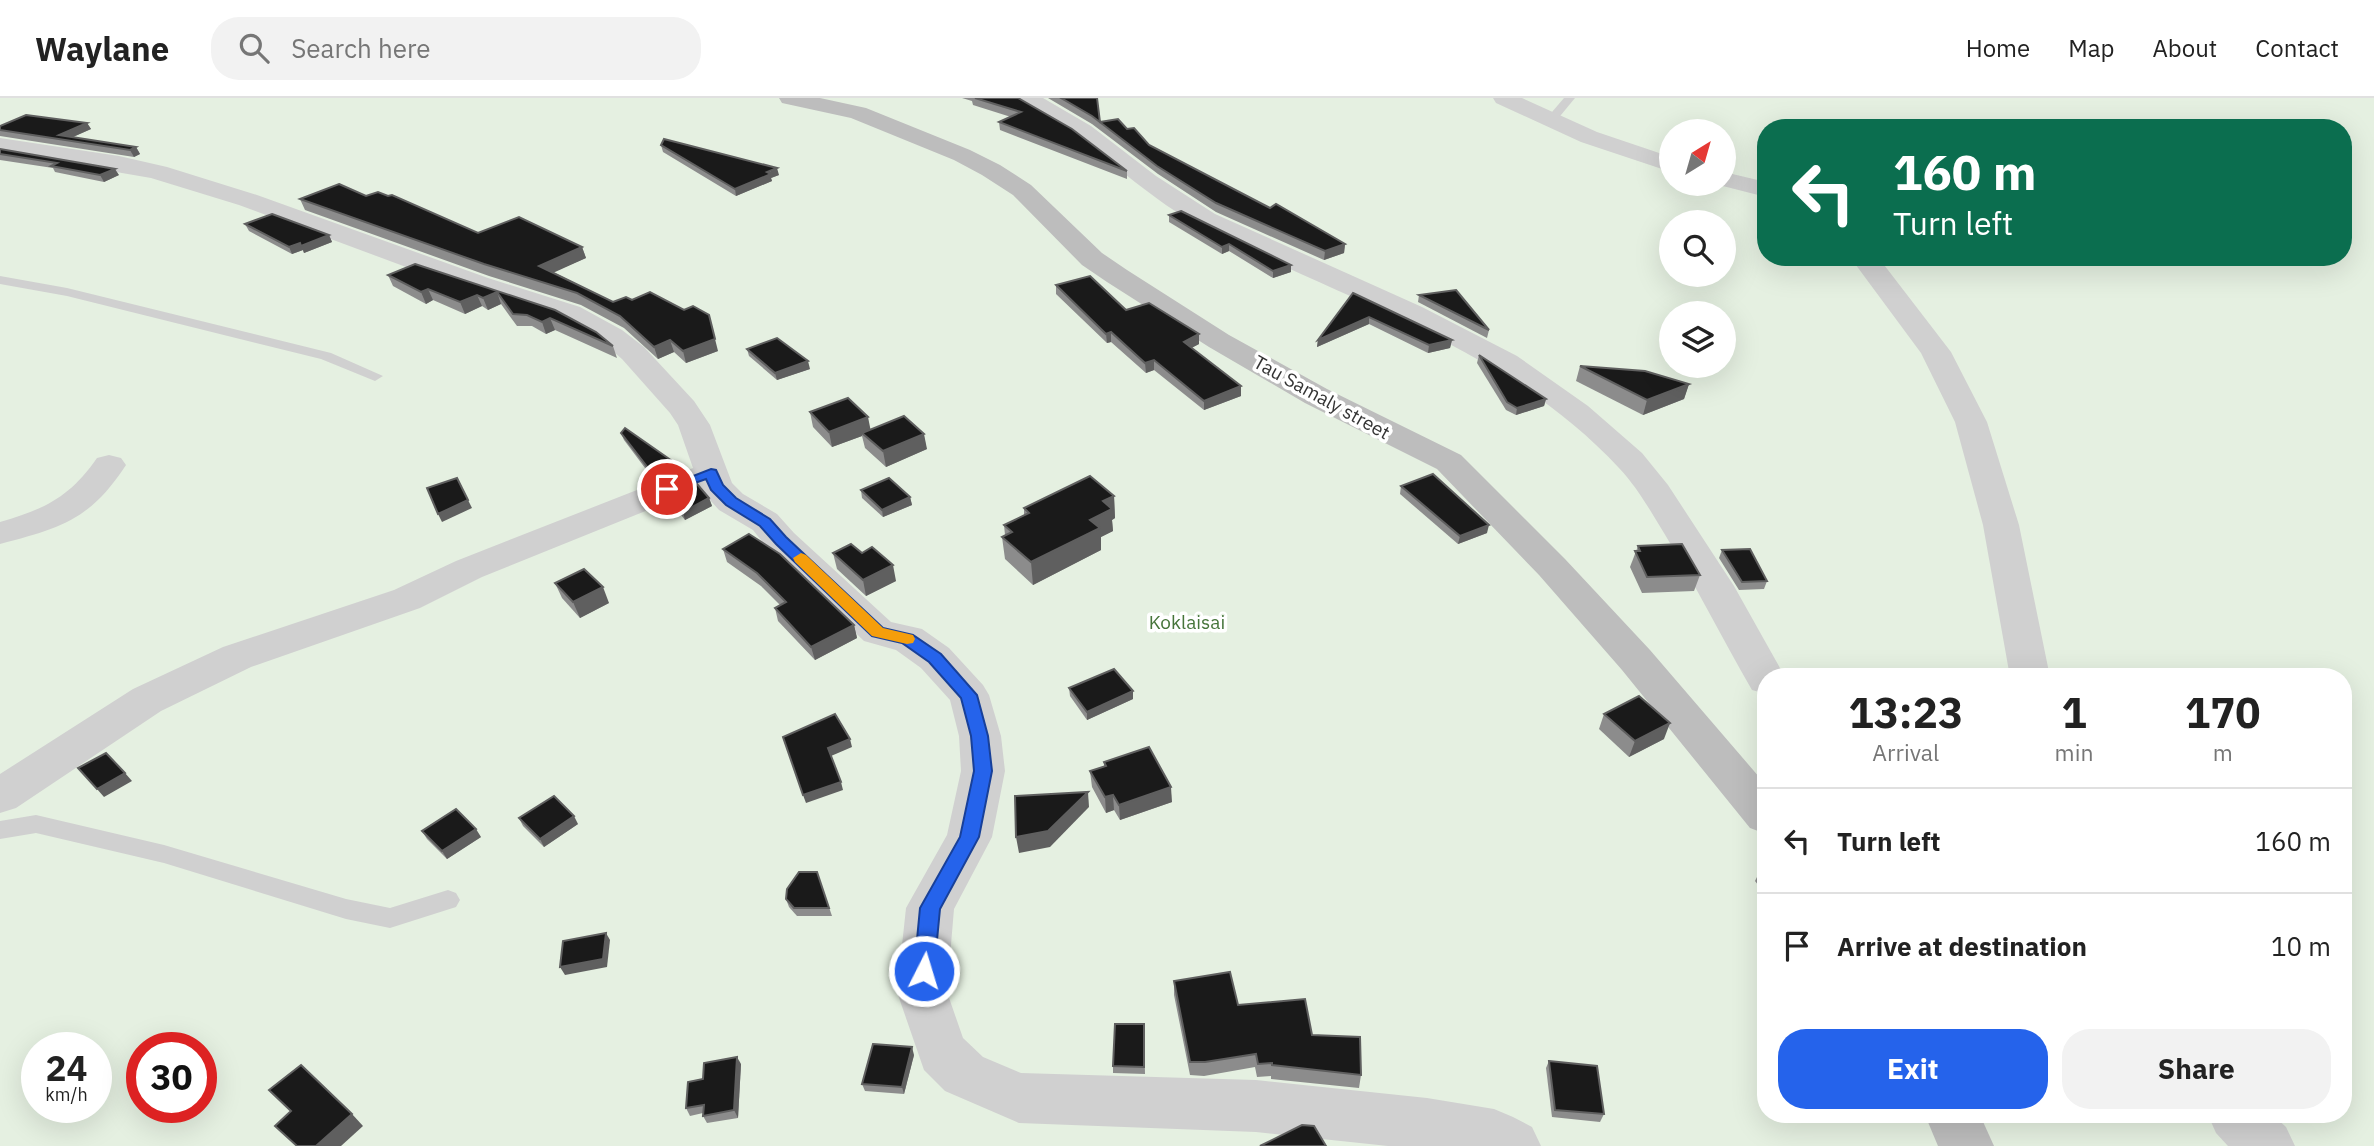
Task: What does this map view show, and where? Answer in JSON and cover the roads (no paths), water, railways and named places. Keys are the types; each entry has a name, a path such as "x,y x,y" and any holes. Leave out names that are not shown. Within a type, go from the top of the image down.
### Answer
{"street":[{"name":"Tau Samaly street","path":"790,98 858,113 962,155 991,170 1022,190 1092,259 1117,276 1219,341 1316,396 1449,462 1552,567 1636,660 1757,805"},
{"path":"1027,98 1083,131 1147,181 1206,219 1412,313 1506,362 1577,413 1622,452 1656,492 1715,586 1759,668"},
{"path":"1504,98 1589,137 1659,161"},
{"path":"0,145 119,163 195,183 570,313 611,336 633,353 684,408 694,425 716,487 731,502 765,522 781,541 878,632 908,639 935,658 969,695 979,736 983,771 970,837 930,908 922,992 942,1053 964,1073 1019,1098 1269,1108 1427,1124 1494,1136 1513,1146"},
{"path":"1736,182 1757,188"},
{"path":"1871,266 1936,352 1971,422 2001,525 2028,668"},
{"path":"0,533 51,519 76,505 98,485 109,465"},
{"path":"0,796 147,699 237,657 407,599 469,569 711,473"},
{"path":"1956,1123 1966,1146"},
{"path":"2243,1123 2267,1146"}],"lane":[{"path":"1552,119 1570,98"},
{"path":"0,280 67,292 326,356 375,376"},
{"path":"0,830 36,824 164,854 346,909 390,918 448,900"}],"park label":[{"name":"Koklaisai","path":"1187,622"}]}
